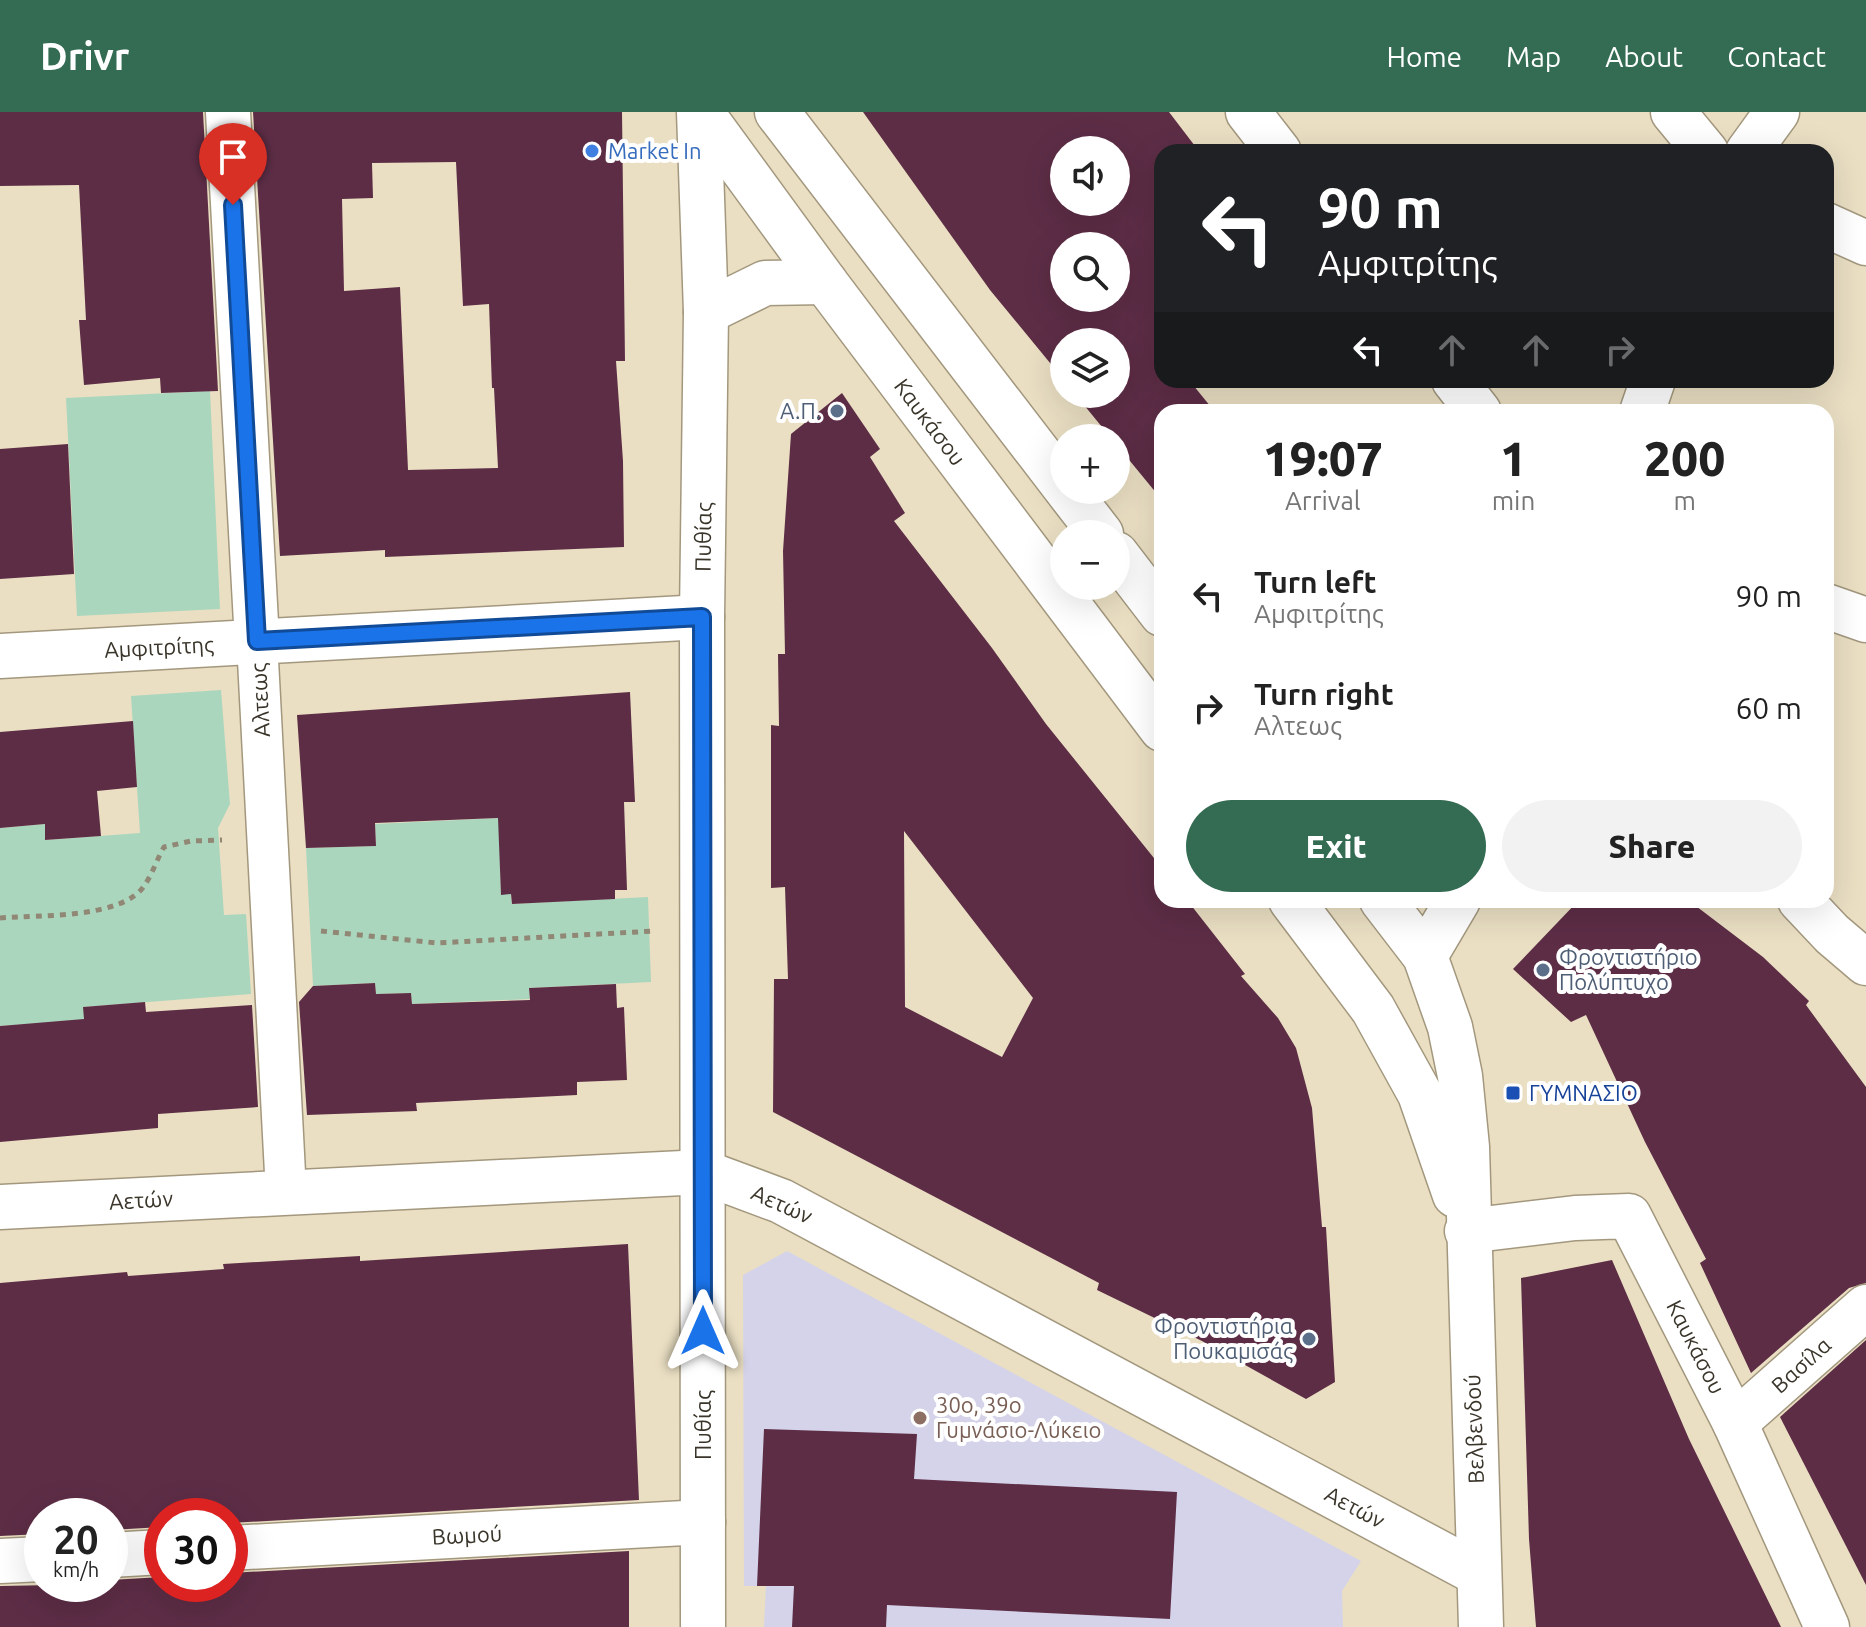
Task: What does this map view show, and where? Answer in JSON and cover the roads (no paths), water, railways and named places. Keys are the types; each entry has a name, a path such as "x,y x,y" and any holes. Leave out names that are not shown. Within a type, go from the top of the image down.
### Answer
{"street":[{"name":"Αλτεως","path":"228,112 286,1192"},
{"name":"Καυκάσου","path":"700,112 1154,718"},
{"name":"Πυθίας","path":"700,112 706,312 702,617 703,1627"},
{"path":"777,112 1050,467"},
{"path":"1248,112 1273,144"},
{"path":"1673,112 1699,144"},
{"path":"1754,144 1777,112"},
{"path":"1834,229 1866,243"},
{"path":"706,312 765,283 825,282"},
{"path":"1460,388 1473,404"},
{"path":"1078,504 1090,520"},
{"path":"1130,572 1154,604"},
{"path":"1834,609 1866,620"},
{"name":"Αμφιτρίτης","path":"0,656 702,617"},
{"path":"1297,908 1373,1009 1420,1094 1467,1231"},
{"path":"1388,908 1425,956 1450,1027 1460,1076 1467,1147 1467,1231"},
{"path":"1425,956 1453,908"},
{"path":"1808,908 1866,963"},
{"name":"Αετών","path":"0,1207 703,1172 781,1201 1479,1574"},
{"name":"Καυκάσου","path":"1467,1231 1575,1218 1629,1216 1735,1423 1827,1627"},
{"name":"Βελβενδού","path":"1467,1231 1481,1627"},
{"name":"Βασίλα","path":"1735,1423 1866,1307"},
{"name":"Βωμού","path":"248,1547 703,1522"},
{"path":"0,1561 24,1560"}],"place":[{"name":"Market In","path":"592,151"},
{"name":"Α.Π.","path":"837,411"},
{"name":"Φροντιστήριο Πολύπτυχο","path":"1543,970"},
{"name":"ΓΥΜΝΑΣΙΟ","path":"1513,1093"},
{"name":"Φροντιστήρια Πουκαμισάς","path":"1309,1339"},
{"name":"30ο, 39ο Γυμνάσιο-Λύκειο","path":"920,1418"}]}
